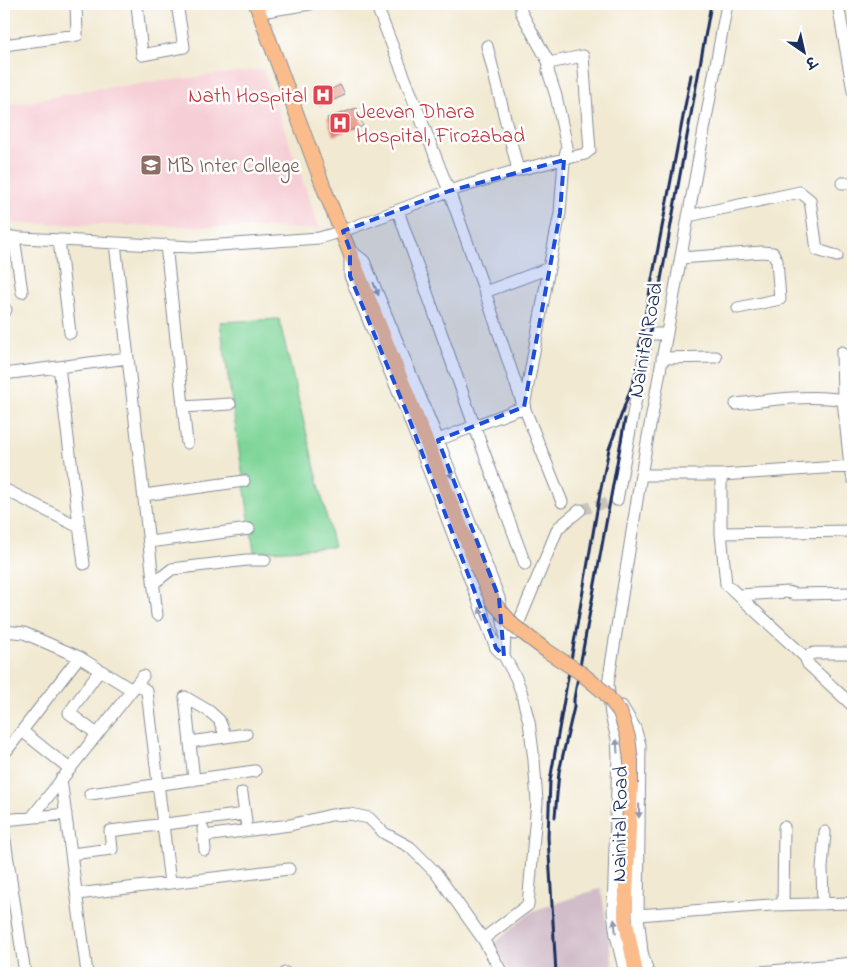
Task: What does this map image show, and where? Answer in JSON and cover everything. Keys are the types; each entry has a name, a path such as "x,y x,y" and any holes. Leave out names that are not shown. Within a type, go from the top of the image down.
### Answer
{"main road":[{"name":"Nainital Road","path":"258,8 325,191 343,231 493,602 514,626 547,651 581,673 604,692 620,712 628,737 631,760 626,918 636,973"}],"street":[{"path":"4,45 77,35 76,4"},
{"path":"137,4 142,56 184,47 177,4"},
{"path":"258,8 310,4"},
{"path":"376,4 449,191 524,407 562,502"},
{"path":"520,4 521,12 549,63 548,71 556,96 567,147 564,160 560,214 524,407"},
{"name":"Nainital Road","path":"625,973 616,935 614,912 618,756 608,684 641,474 727,4"},
{"path":"838,4 849,51 853,92"},
{"path":"487,46 518,170"},
{"path":"22,292 9,237 192,247 319,238 343,231 449,191 518,170 585,154 590,150 583,56 549,63"},
{"path":"688,216 800,192 810,200 816,250 837,256"},
{"path":"398,211 474,425 526,564"},
{"path":"59,240 70,333"},
{"path":"115,243 158,615"},
{"path":"166,245 187,444"},
{"path":"350,250 364,261 438,440 499,598 505,633 504,656"},
{"path":"350,250 350,276 407,413 486,625 496,648 504,656 516,678 529,722 537,802 528,904 483,939"},
{"path":"681,258 762,252 773,253 777,262 780,299 738,308"},
{"path":"484,292 549,268"},
{"path":"617,500 648,334 667,334"},
{"path":"842,352 843,400 853,479"},
{"path":"662,358 716,357"},
{"path":"4,374 128,358"},
{"path":"59,367 84,564"},
{"path":"736,404 764,400 831,398 843,400"},
{"path":"183,407 230,404"},
{"path":"438,440 524,407"},
{"path":"641,474 721,475 851,466"},
{"path":"721,475 721,533 726,584 805,656 808,664 853,706"},
{"path":"144,495 244,481"},
{"path":"4,489 80,527"},
{"path":"504,656 558,528 580,510"},
{"path":"149,542 249,529"},
{"path":"721,533 853,531"},
{"path":"154,583 172,570 246,560 265,560"},
{"path":"740,595 788,592 794,594 853,593"},
{"path":"4,631 24,633 80,657 100,670 137,684 148,691 170,883"},
{"path":"805,656 814,653 853,653"},
{"path":"4,754 80,657"},
{"path":"97,734 69,713 100,670"},
{"path":"32,817 137,684"},
{"name":"Nainital Road","path":"608,684 634,728 640,745 638,915 642,952 648,973"},
{"path":"194,780 185,697 209,711 219,720 226,737"},
{"path":"611,715 625,711"},
{"path":"22,731 70,769"},
{"path":"190,742 246,734"},
{"path":"90,794 254,771"},
{"path":"61,780 87,973"},
{"path":"242,793 248,830"},
{"path":"4,820 66,814"},
{"path":"72,854 112,849 110,831 245,814"},
{"path":"204,836 290,825 331,815 350,814 369,818 384,833 410,847 436,873 483,939 502,973"},
{"path":"201,819 205,850"},
{"path":"783,905 784,827"},
{"path":"823,904 822,868 826,832"},
{"path":"4,834 25,973"},
{"path":"77,894 289,869"},
{"path":"638,915 783,905 853,903"},
{"path":"751,973 853,963"}],"highlighted area":[{"path":"564,160 560,213 524,407 438,440 499,598 504,656 496,648 407,413 350,276 350,250 343,231 449,191"}],"shaded area":[{"name":"MB Inter College","path":"263,69 320,229 4,223 4,107 88,90"},
{"path":"601,888 614,973 510,973 493,944 533,911"}],"green space":[{"path":"279,319 334,547 254,552 220,322"}],"building":[{"path":"340,85 345,95 320,106 314,92 328,86 330,90"},
{"path":"357,108 363,126 333,136 327,118"}],"tunnel":[{"path":"580,510 617,500"}],"railway":[{"path":"556,973 548,837 550,781 609,449 648,341 656,307 711,4"},
{"path":"639,348 691,75"},
{"path":"555,817 559,772 574,707 625,419"}],"place":[{"name":"Nath Hospital","path":"323,95"},
{"name":"Jeevan Dhara Hospital, Firozabad","path":"340,123"},
{"name":"MB Inter College","path":"151,165"}]}
